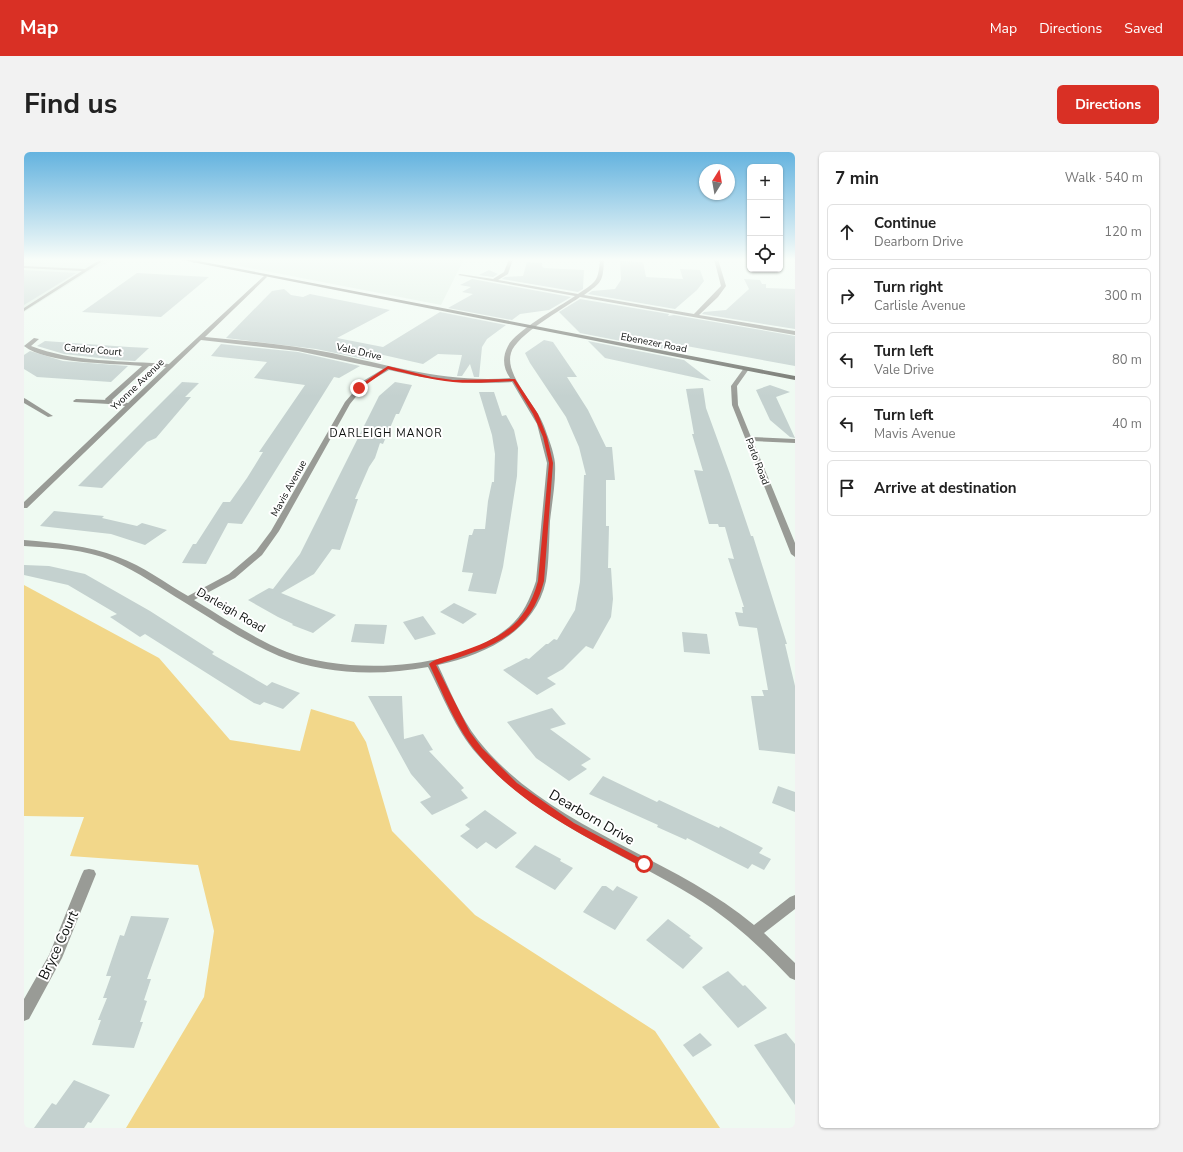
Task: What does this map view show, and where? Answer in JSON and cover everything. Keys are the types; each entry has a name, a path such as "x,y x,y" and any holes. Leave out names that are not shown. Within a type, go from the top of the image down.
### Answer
{"street":[{"name":"Yvonne Avenue","path":"24,506 235,305"},
{"name":"Ebenezer Road","path":"414,305 795,378"},
{"name":"Darleigh Road","path":"24,543 70,548 104,555 132,567 245,634 284,654 303,660 359,669 388,670 432,664 491,644 523,620 537,597 541,581 551,463 540,424 508,368 507,355 516,339 566,305"},
{"path":"629,305 795,333"},
{"path":"695,316 707,305"},
{"name":"Vale Drive","path":"199,338 285,346 432,378 453,381 485,382 514,380"},
{"name":"Cardor Court","path":"36,339 27,346 32,349 66,358 170,366"},
{"path":"130,405 109,402 108,399 148,364"},
{"name":"Mavis Avenue","path":"188,600 232,576 259,553 276,531 347,403 365,382 388,368"},
{"name":"Parlo Road","path":"746,369 734,386 733,396 795,554"},
{"path":"24,400 50,416"},
{"path":"750,439 795,441"},
{"name":"Dearborn Drive","path":"432,664 467,734 480,750 514,785 571,825 682,883 716,904 755,932 795,973"},
{"name":"Bryce Court","path":"24,1014 54,958 90,874"},
{"path":"755,932 795,901"}],"lane":[{"path":"24,310 32,305"},
{"path":"76,401 109,402"}],"shaded area":[{"path":"24,305 36,305 24,312"},
{"path":"24,585 159,658 230,740 300,751 311,709 354,722 366,742 392,831 475,915 655,1031 720,1128 126,1128 204,997 214,931 198,865 70,856 84,817 24,816"}],"building":[{"path":"93,305 176,305 161,317 82,312"},
{"path":"259,305 363,305 390,310 337,338 383,347 440,312 506,325 487,339 482,347 479,377 474,377 470,364 462,376 457,376 462,355 438,354 423,364 379,354 369,360 316,349 226,338"},
{"path":"454,305 558,305 549,310 520,314 512,320 448,308"},
{"path":"571,305 613,305 669,314 668,316 674,315 795,336 795,366 659,341 672,351 580,333 559,312"},
{"path":"649,305 680,305 675,309"},
{"path":"732,305 795,305 795,329 702,314 704,312 726,310"},
{"path":"544,340 553,342 577,377 567,377 588,410 606,447 612,447 615,480 606,480 606,526 609,526 608,568 611,568 613,599 611,617 593,649 586,646 563,669 547,678 556,684 537,695 503,670 526,658 529,659 546,644 554,639 557,640 575,610 580,582 584,475 586,475 579,447 566,417 525,353"},
{"path":"45,341 149,348 135,361 117,360 64,354 37,346"},
{"path":"588,341 684,360 711,381 605,358"},
{"path":"221,344 298,352 360,366 339,378 334,377 242,524 228,523 206,564 182,563 193,544 196,544 223,502 230,502 247,478 263,452 259,452 305,385 254,378 267,362 211,356"},
{"path":"30,351 63,361 128,366 111,382 37,377 24,369 24,355"},
{"path":"182,382 199,383 185,397 191,397 156,438 147,442 102,488 78,486"},
{"path":"395,382 412,385 399,414 396,414 383,444 380,443 375,458 369,467 355,499 358,499 340,550 332,549 314,574 281,593 336,615 313,633 292,625 293,624 248,600 269,588 273,589 300,554 379,396"},
{"path":"770,385 790,392 776,397 795,438 790,437 770,420 756,390"},
{"path":"703,388 706,408 751,536 753,536 787,644 785,644 795,686 795,754 759,750 751,696 764,696 762,690 768,690 757,628 739,626 735,612 743,613 742,607 744,607 728,558 734,559 725,527 719,527 718,524 709,524 694,470 703,471 692,434 694,434 686,389"},
{"path":"479,392 494,392 502,416 506,415 514,430 518,448 517,476 503,567 496,594 468,591 473,573 462,572 469,535 472,535 474,529 485,529 488,501 492,482 494,482 495,454 492,435"},
{"path":"54,511 104,516 102,518 137,526 142,523 167,530 145,545 111,534 40,526"},
{"path":"24,565 49,566 85,574 150,611 214,652 212,654 267,686 272,682 300,693 283,709 264,702 260,705 254,703 145,634 140,637 110,617 117,614 68,585 24,575"},
{"path":"454,603 477,614 463,624 440,612"},
{"path":"423,616 436,634 415,640 403,622"},
{"path":"355,624 387,625 384,644 351,642"},
{"path":"682,632 707,634 710,654 684,652"},
{"path":"368,696 402,696 404,739 423,734 433,750 429,751 464,788 461,790 468,798 432,815 420,802 431,797 411,774"},
{"path":"552,708 566,724 550,729 591,759 581,765 587,769 569,781 536,758 507,722"},
{"path":"603,776 657,802 659,800 719,828 720,826 763,848 759,853 771,859 764,870 752,864 748,869 687,838 686,840 657,827 658,825 589,794"},
{"path":"778,786 795,792 795,812 772,803"},
{"path":"485,810 517,833 496,849 486,842 477,849 460,836 470,829 465,825"},
{"path":"535,845 561,859 560,861 573,868 555,890 515,867"},
{"path":"602,886 606,886 613,891 617,886 638,897 615,930 583,912"},
{"path":"131,916 169,918 147,979 151,979 144,1000 147,1001 140,1022 143,1022 134,1048 92,1045 101,1020 98,1020 107,998 103,998 111,976 106,976 120,935 124,936"},
{"path":"668,919 691,936 689,937 703,948 683,969 646,940"},
{"path":"728,971 743,986 745,985 767,1008 738,1028 702,987"},
{"path":"700,1033 712,1045 693,1057 683,1045"},
{"path":"786,1033 795,1044 795,1105 754,1045"},
{"path":"74,1080 110,1095 91,1123 88,1122 84,1128 34,1128 52,1103 56,1105"}],"district":[{"name":"DARLEIGH MANOR","path":"386,433"}],"route":[{"path":"359,388 374,375 388,368 453,381 485,382 514,380 536,414 550,453 551,463 541,581 537,597 532,608 523,620 491,644 476,651 432,664 467,734 480,750 514,785 571,825 644,864"}]}
